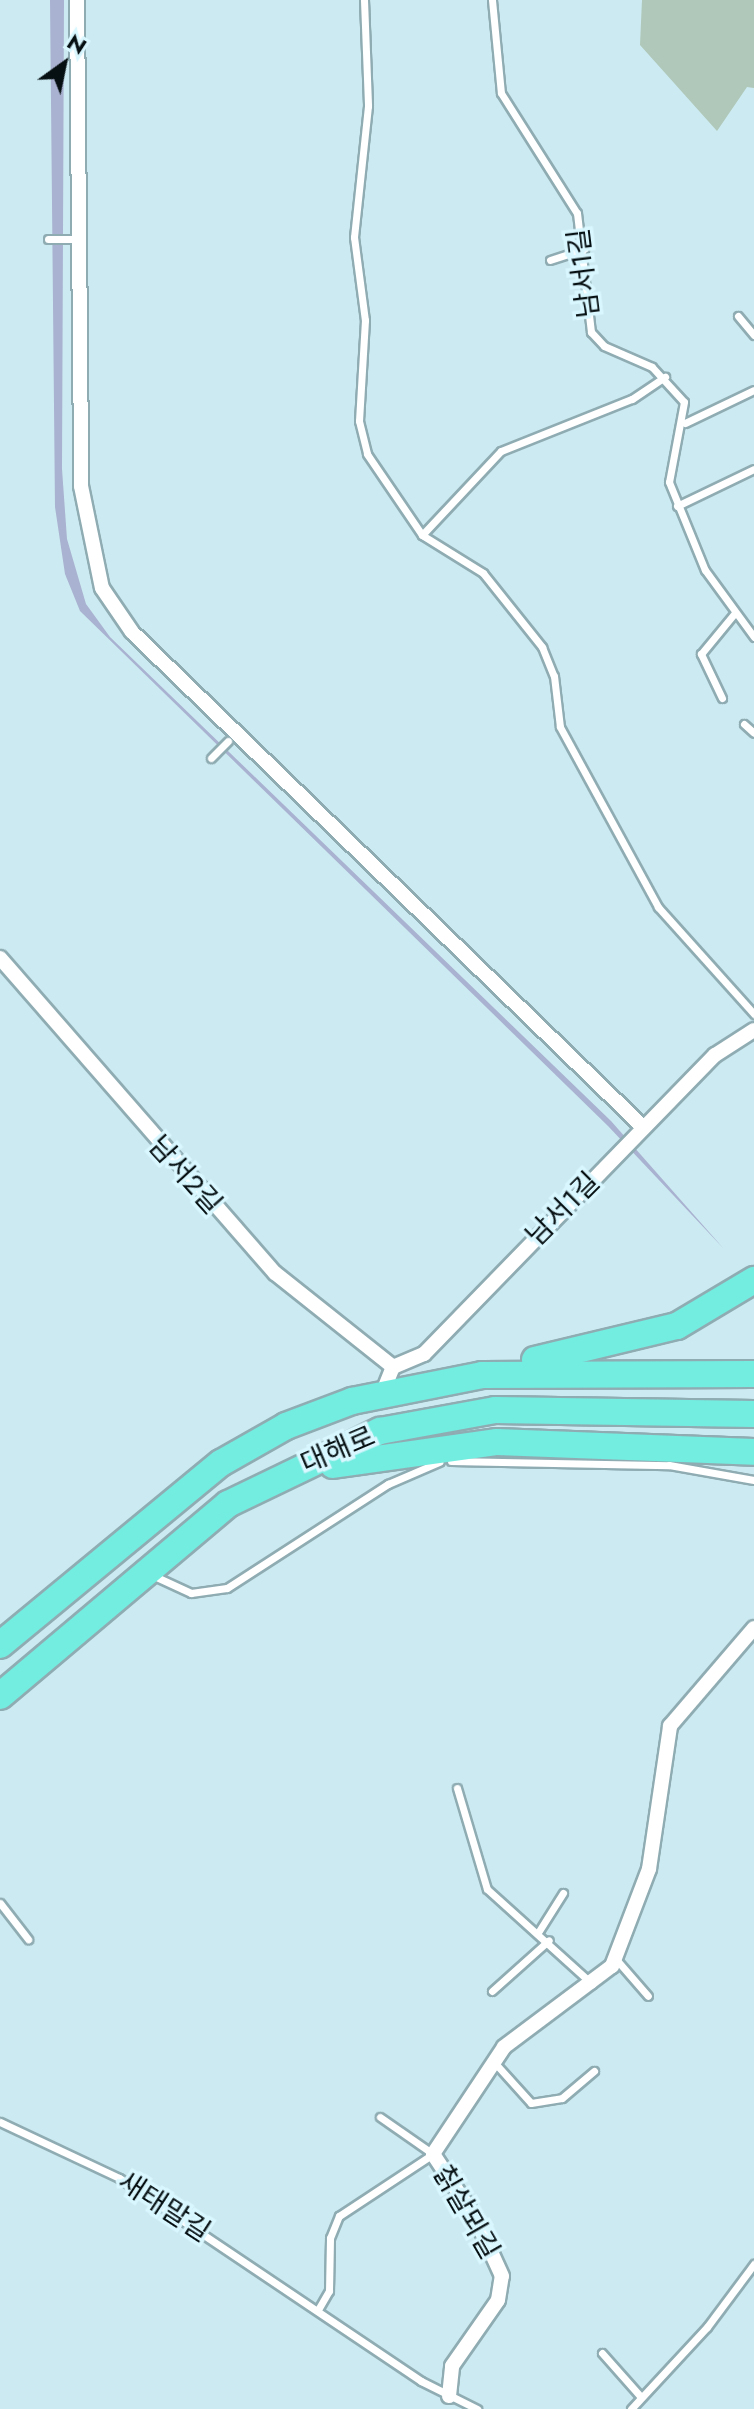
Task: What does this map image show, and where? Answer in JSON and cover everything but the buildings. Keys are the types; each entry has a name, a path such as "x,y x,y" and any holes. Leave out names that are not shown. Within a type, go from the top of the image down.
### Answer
{"highway":[{"path":"456,1379 651,1335 701,1315 754,1280"},
{"name":"대해로","path":"0,1645 221,1463 286,1426 382,1394 456,1379 553,1371 754,1374"},
{"name":"대해로","path":"0,1696 143,1570 257,1488 380,1431 435,1418 495,1410 754,1414"},
{"path":"257,1488 373,1455 445,1444 754,1452"}],"street":[{"path":"77,0 81,486 102,588 132,632 640,1130"},
{"name":"남서2길","path":"0,958 275,1273 393,1367"},
{"name":"남서1길","path":"393,1367 424,1354 715,1055 754,1030"},
{"path":"382,1394 393,1367"},
{"name":"칡살뫼길","path":"449,2396 452,2366 498,2300 502,2276 476,2219 433,2154 493,2060 571,1994 593,1986 615,1958 649,1869 670,1726 754,1628"}],"lane":[{"path":"364,0 368,106 354,237 365,320 359,421 367,454 422,535 483,573 542,647 554,676 560,727 658,907 754,1014"},
{"name":"남서1길","path":"492,0 501,93 563,185 584,249 591,332 604,346 665,377"},
{"path":"48,239 75,239"},
{"path":"550,260 584,249"},
{"path":"738,316 754,335"},
{"path":"422,535 501,451 632,399 665,377 684,402 685,423 668,474 677,506 734,614 752,631"},
{"path":"685,423 754,390"},
{"path":"677,506 754,469"},
{"path":"722,698 701,654 734,614"},
{"path":"744,724 754,733"},
{"path":"211,758 228,741"},
{"path":"143,1570 191,1593 227,1588 396,1479 441,1462 669,1465 754,1480"},
{"path":"457,1788 487,1889 549,1940 593,1986"},
{"path":"539,1931 563,1893"},
{"path":"0,1903 28,1939"},
{"path":"492,1991 549,1940"},
{"path":"615,1958 648,1996"},
{"path":"493,2060 531,2103 562,2098 594,2071"},
{"path":"319,2308 329,2291 330,2238 339,2216 433,2154 380,2117"},
{"name":"새태말길","path":"0,2122 119,2178 449,2396 477,2409"},
{"path":"631,2409 707,2327 754,2264"},
{"path":"602,2353 640,2396"}],"green space":[{"path":"642,0 754,0 754,88 747,87 717,131 640,45"}],"water":[{"path":"50,0 64,0 62,469 67,539 86,604 110,637 611,1121 724,1249 608,1126 80,611 65,574 55,507"}]}
